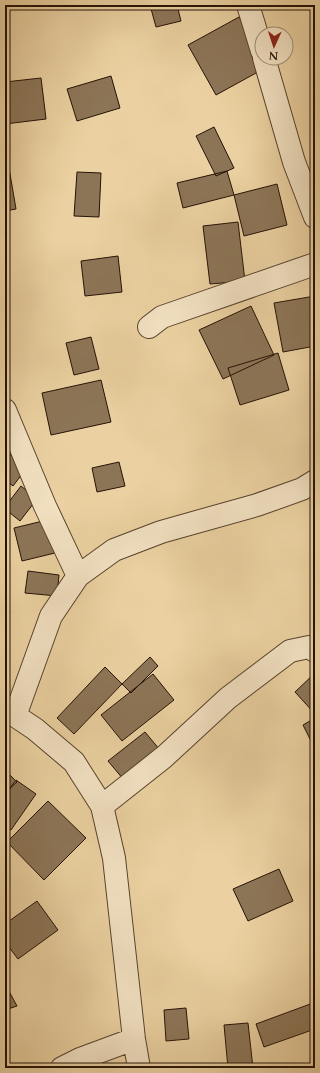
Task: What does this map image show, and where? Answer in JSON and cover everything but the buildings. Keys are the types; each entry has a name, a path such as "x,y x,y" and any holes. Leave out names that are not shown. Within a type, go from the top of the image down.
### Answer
{"street":[{"path":"248,5 254,26"},
{"path":"266,66 294,162 315,217"},
{"path":"149,327 162,318 315,264"},
{"path":"5,410 45,506 78,576"},
{"path":"139,1068 134,1039 114,858 102,806 74,762 35,728 10,712 50,616 78,576 114,550 161,532 257,505 302,489 315,481"},
{"path":"102,806 164,757 228,698 290,651 309,648 315,650"},
{"path":"62,1068 80,1059 134,1039"}]}
